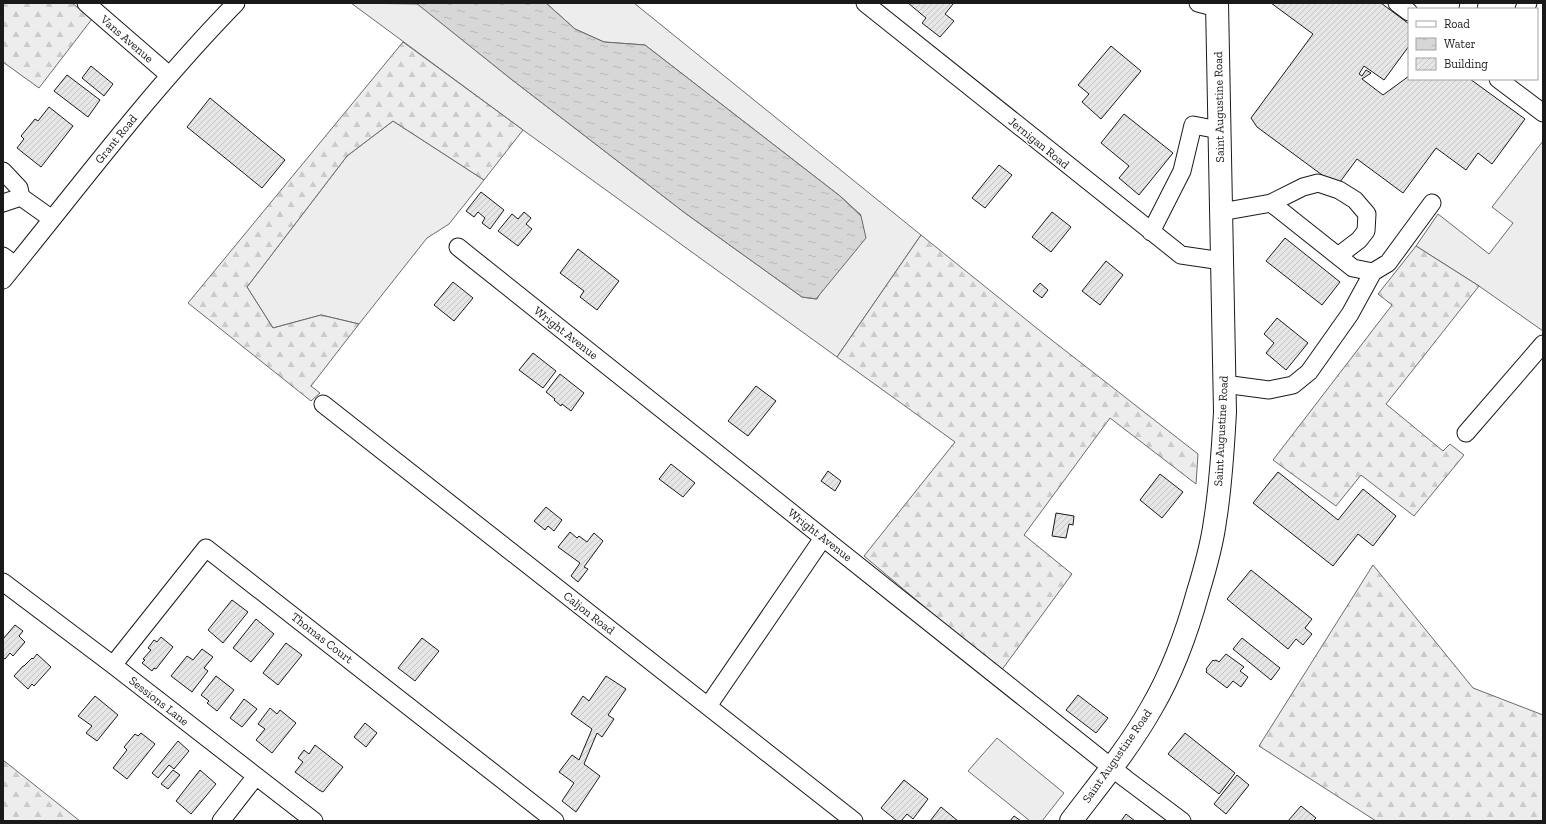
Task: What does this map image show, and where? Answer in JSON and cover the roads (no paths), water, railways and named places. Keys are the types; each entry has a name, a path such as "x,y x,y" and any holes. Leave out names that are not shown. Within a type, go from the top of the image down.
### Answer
{"main road":[{"name":"Saint Augustine Road","path":"1070,821 1112,767 1152,708 1170,673 1188,627 1205,569 1215,522 1222,463 1225,412 1219,130 1211,5"}],"street":[{"name":"Vans Avenue","path":"86,3 169,75"},
{"name":"Grant Road","path":"3,280 9,260 52,220 125,127 169,75 236,3"},
{"name":"Jernigan Road","path":"865,3 1150,232 1181,255 1222,261"},
{"path":"1499,80 1543,112"},
{"path":"1150,232 1182,172 1193,125 1219,130"},
{"path":"3,170 19,188 21,197 52,220"},
{"path":"1221,212 1271,203 1302,187 1318,183 1339,190 1355,200 1367,214 1366,231 1359,240 1338,256"},
{"path":"3,203 21,197"},
{"path":"1271,203 1353,268 1373,272"},
{"path":"1224,384 1269,390 1293,385 1309,372 1350,314 1373,272 1388,263 1432,203"},
{"name":"Wright Avenue","path":"458,247 823,538 1182,821"},
{"path":"1466,433 1543,344"},
{"name":"Caljon Road","path":"323,404 854,821"},
{"path":"708,706 823,538"},
{"name":"Thomas Court","path":"113,665 206,548 555,821"},
{"name":"Sessions Lane","path":"3,582 113,665 314,821"},
{"path":"221,821 256,776"}],"water":[{"path":"416,3 546,3 575,29 604,42 645,45 840,196 861,216 866,238 816,299 802,297 685,213 511,79"}]}
